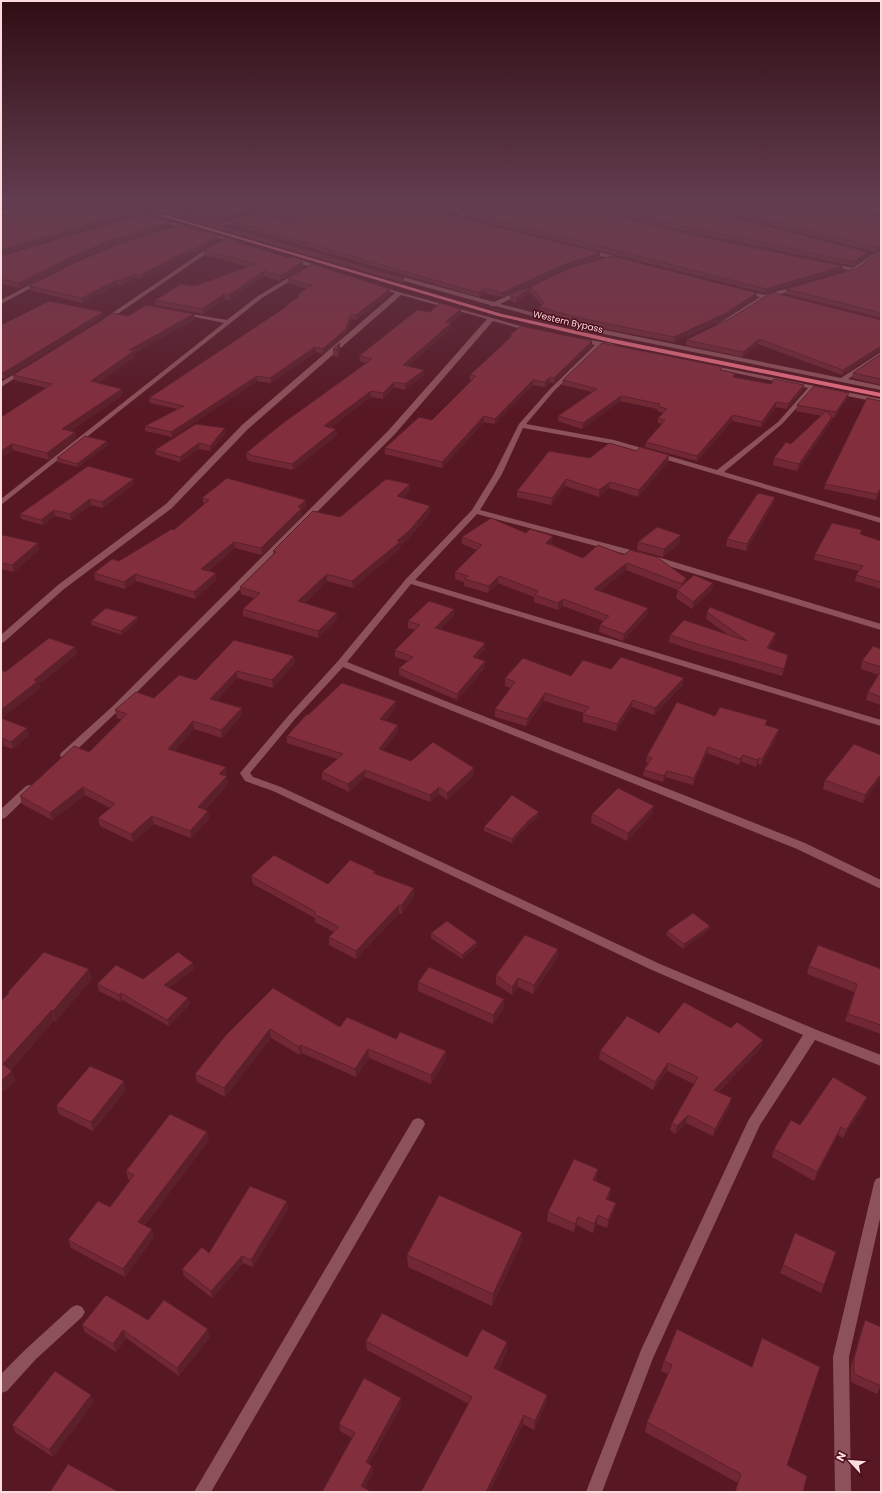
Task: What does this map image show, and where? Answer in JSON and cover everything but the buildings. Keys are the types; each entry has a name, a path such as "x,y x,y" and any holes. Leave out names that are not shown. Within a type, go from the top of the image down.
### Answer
{"main road":[{"name":"Western Bypass","path":"355,272 508,317 613,341 881,395"}],"street":[{"path":"98,324 130,304 175,272"},
{"path":"1,503 260,297 301,272"},
{"path":"333,272 399,293 540,332"},
{"path":"375,272 493,305 579,327 881,388"},
{"path":"840,275 850,272"},
{"path":"1,302 50,277"},
{"path":"714,327 728,321 765,297 806,285"},
{"path":"735,289 765,297"},
{"path":"493,305 527,290"},
{"path":"1,640 61,588 169,506 245,427 399,293"},
{"path":"774,294 789,298"},
{"path":"130,304 138,306"},
{"path":"176,312 229,322"},
{"path":"59,761 117,707 391,433 491,319"},
{"path":"566,338 881,401"},
{"path":"675,346 688,340"},
{"path":"599,344 552,390 521,425 498,474 475,511 409,581 341,663 292,717 266,750 249,766 245,773 249,779 277,789 656,967 813,1034 881,1061"},
{"path":"842,380 881,354"},
{"path":"1,385 33,365"},
{"path":"718,473 780,423 812,387"},
{"path":"521,425 614,442 881,521"},
{"path":"475,511 658,560 881,627"},
{"path":"409,581 881,723"},
{"path":"341,663 801,846 881,886"},
{"path":"1,815 36,782"},
{"path":"594,1492 646,1355 755,1122 808,1039 813,1034"},
{"path":"202,1492 418,1124"},
{"path":"843,1492 841,1357 881,1183"},
{"path":"1,1385 31,1354 77,1312"}]}
